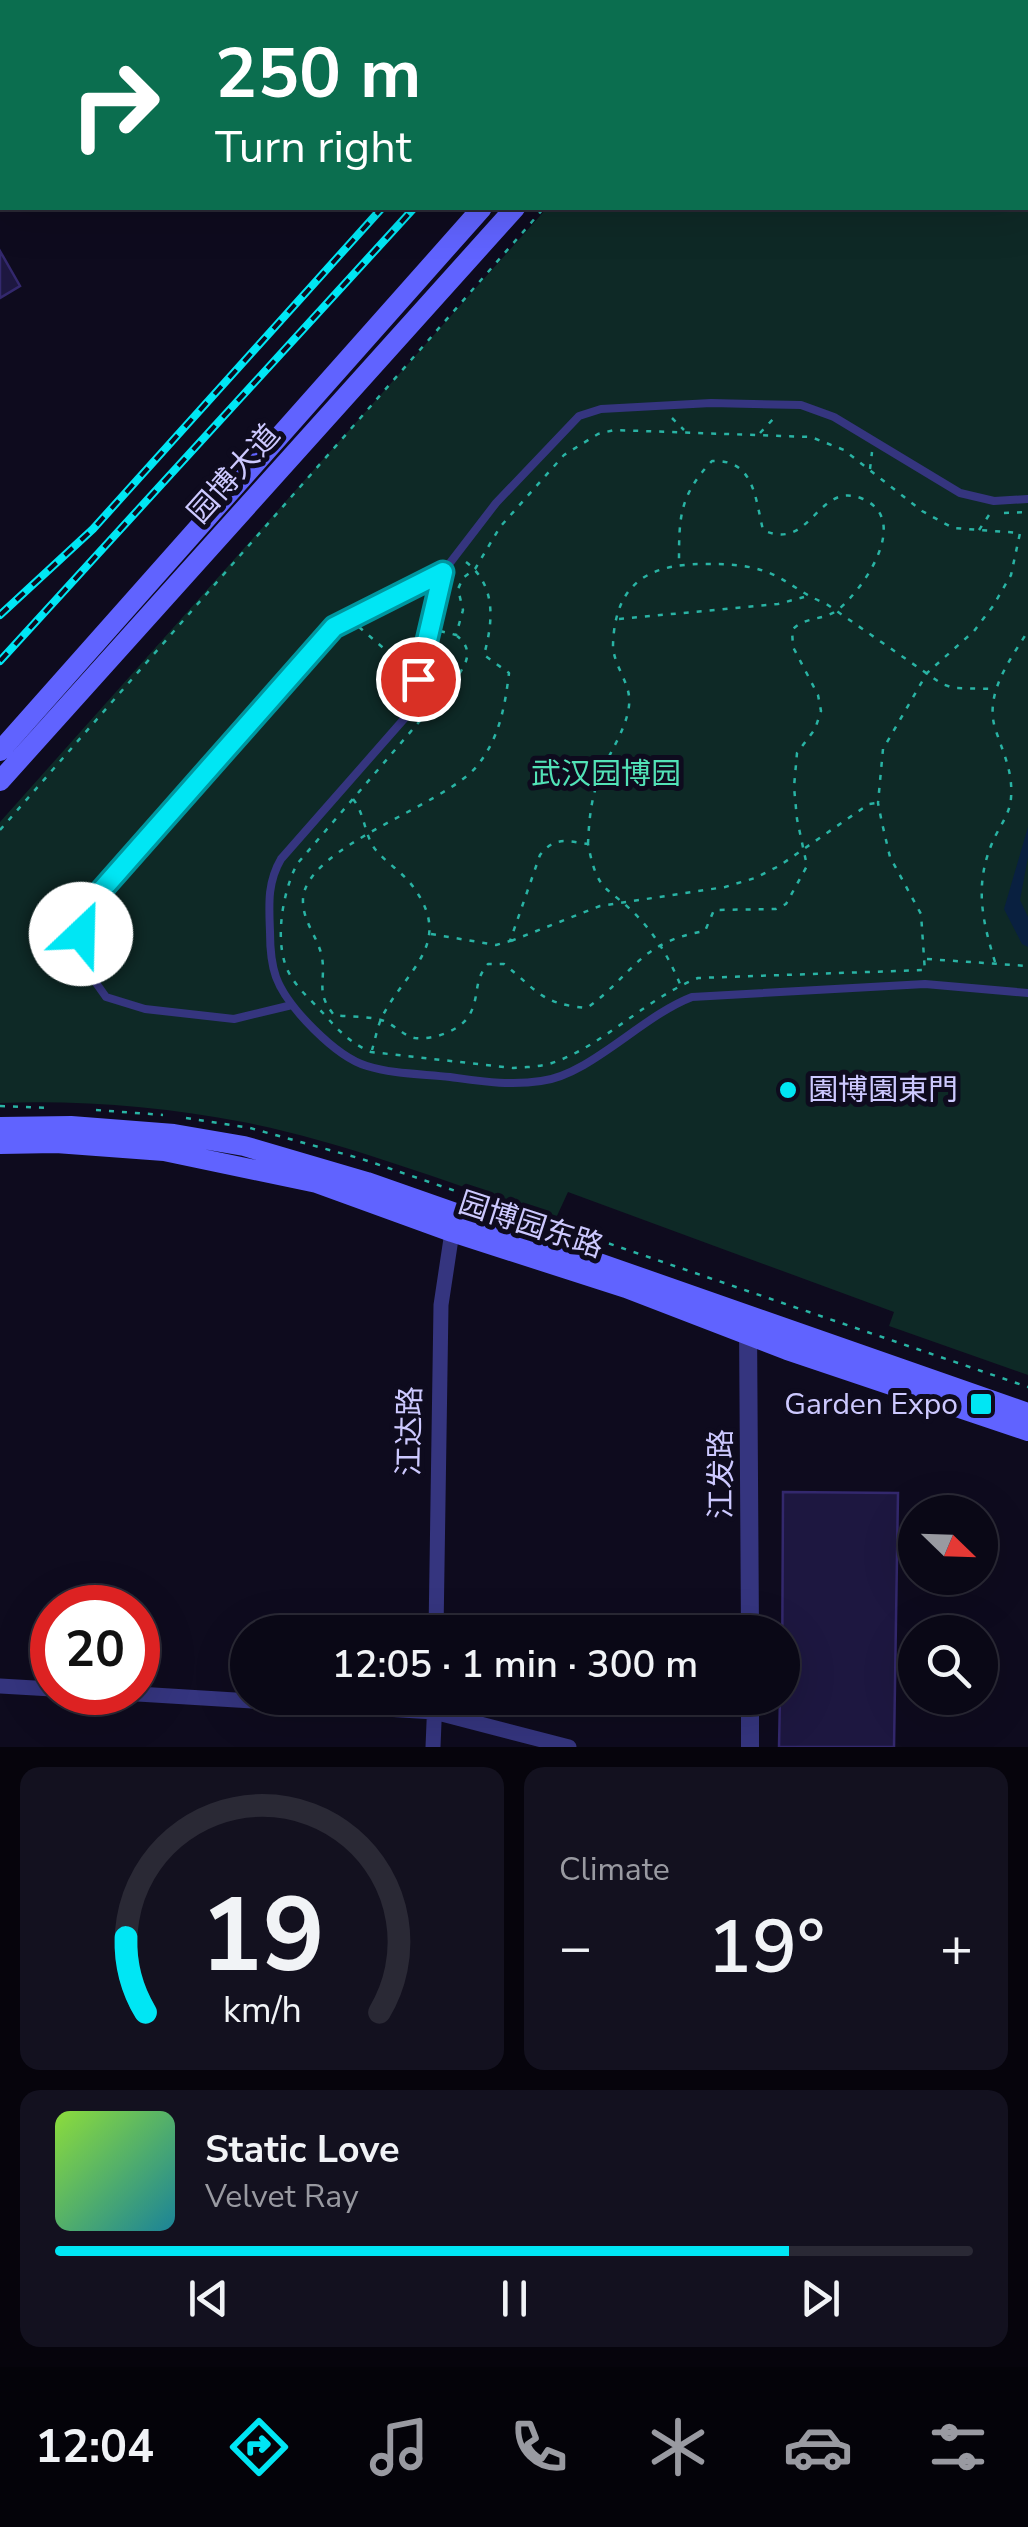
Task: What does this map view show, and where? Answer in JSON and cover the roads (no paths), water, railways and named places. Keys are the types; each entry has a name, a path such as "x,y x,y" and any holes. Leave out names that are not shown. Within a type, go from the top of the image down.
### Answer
{"main road":[{"name":"园博大道","path":"0,751 480,210"},
{"name":"园博大道","path":"0,781 513,210"},
{"name":"园博园东路","path":"0,1127 71,1126 174,1134 244,1146 367,1182 1028,1431"},
{"name":"园博园东路","path":"0,1144 104,1145 164,1151 317,1182 452,1232 1028,1413"}],"street":[{"name":"江达路","path":"436,1615 441,1305 452,1232"},
{"name":"江发路","path":"748,1325 750,1615"},
{"path":"0,1686 30,1688"},
{"path":"160,1694 230,1697"},
{"path":"433,1747 434,1715"},
{"path":"466,1715 569,1747"},
{"path":"750,1715 750,1747"}],"lane":[{"path":"1028,499 994,501 960,493 834,417 801,405 711,403 601,409 579,416 496,502 443,572 418,679 404,719 281,859 271,877 271,960 277,980 292,1005 345,1056 367,1066 504,1084 544,1081 584,1064 671,1004 684,1000 746,992 925,984 1028,993"},
{"path":"292,1005 234,1019 145,1009 106,997 79,960 84,910 334,627 443,572"}],"water":[{"path":"1028,827 1028,857 1020,900 1028,917 1028,947 1022,944 1004,909"}],"railway":[{"path":"0,615 93,529 380,210"},
{"path":"0,661 412,210"}],"place":[{"name":"園博園東門","path":"788,1090"},
{"name":"Garden Expo","path":"981,1404"}],"park label":[{"name":"武汉园博园","path":"606,774"}]}
